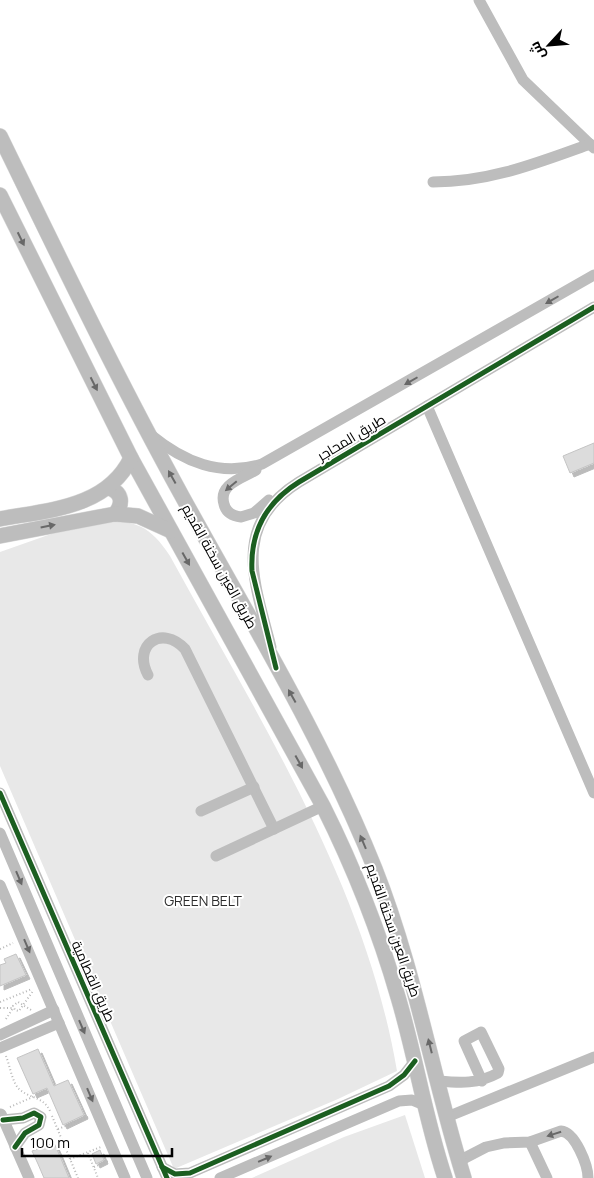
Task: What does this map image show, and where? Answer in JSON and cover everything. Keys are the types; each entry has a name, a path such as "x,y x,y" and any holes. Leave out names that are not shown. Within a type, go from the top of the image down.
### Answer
{"main road":[{"name":"طريق العين سخنة القديم","path":"0,136 146,431 276,668 345,800 375,868 400,938 464,1178"},
{"name":"طريق العين سخنة القديم","path":"0,195 131,458 323,806 350,861 376,927 398,997 415,1061 424,1105 445,1178"},
{"path":"0,519 74,504 108,488 118,480 131,458"},
{"path":"108,488 114,490 120,498 121,504 115,514"},
{"path":"0,536 115,514 150,520 171,531"}],"street":[{"path":"433,182 470,181 504,174 592,146 523,80 479,0"},
{"name":"طريق المحاجر","path":"146,431 176,453 210,468 242,469 272,460 594,275"},
{"name":"طريق المحاجر","path":"276,668 252,571 251,556 258,526 274,500 286,490 594,307"},
{"path":"427,406 594,793"},
{"path":"272,460 229,485 223,496 225,508 235,516 248,516 286,490"},
{"path":"148,675 143,666 143,655 148,645 157,639 167,637 178,641 185,649 274,829"},
{"path":"201,811 254,787"},
{"name":"طريق القطامية","path":"0,792 167,1178"},
{"path":"216,856 323,806"},
{"name":"طريق القطامية","path":"0,833 147,1178"},
{"path":"0,885 124,1178"},
{"path":"72,1003 89,996"},
{"path":"0,1035 54,1010"},
{"path":"0,1048 59,1023"},
{"path":"447,1117 594,1057"},
{"path":"162,1166 175,1174 189,1176 388,1086 404,1075 415,1061"},
{"path":"439,1081 465,1084 482,1081"},
{"path":"220,1178 399,1101 412,1100 424,1105"},
{"path":"4,1113 15,1147 29,1178"},
{"path":"4,1113 23,1118 34,1113 41,1117 39,1125 25,1133 15,1147"},
{"path":"459,1161 495,1145 530,1142 561,1131 570,1134 587,1170 588,1178"},
{"path":"530,1142 547,1178"}],"path":[{"path":"0,949 24,938"},
{"path":"0,1002 36,987 22,1004 19,1011 13,1008 0,1008"},
{"path":"4,1023 13,1008 14,996"},
{"path":"15,1002 22,1004"},
{"path":"4,1113 35,1096"},
{"path":"58,1129 98,1114"},
{"path":"70,1159 110,1143"},
{"path":"88,1152 98,1178"},
{"path":"94,1167 116,1157"}],"green space":[{"name":"GREEN BELT","path":"88,521 115,521 136,525 153,535 170,556 273,742 335,869 361,934 382,1002 397,1071 338,1099 174,1169 0,766 0,552"},
{"path":"405,1115 425,1178 252,1178 344,1137"}],"building":[{"path":"594,443 594,463 570,473 563,456"},
{"path":"16,954 26,975 0,986 0,965 6,963 4,959"},
{"path":"38,1049 54,1086 68,1080 84,1115 63,1125 47,1088 33,1094 17,1058"},
{"path":"54,1143 69,1178 44,1178 32,1151"},
{"path":"100,1150 104,1160 96,1164 92,1154"}],"cycle path":[{"path":"276,668 252,571 252,557 257,531 262,520 277,499 299,482 594,307"},
{"path":"0,793 167,1178"},
{"path":"162,1167 175,1174 190,1173 389,1086 404,1075 415,1061"},
{"path":"3,1120 23,1118 34,1113 41,1117 39,1125 25,1133 15,1147"}]}
